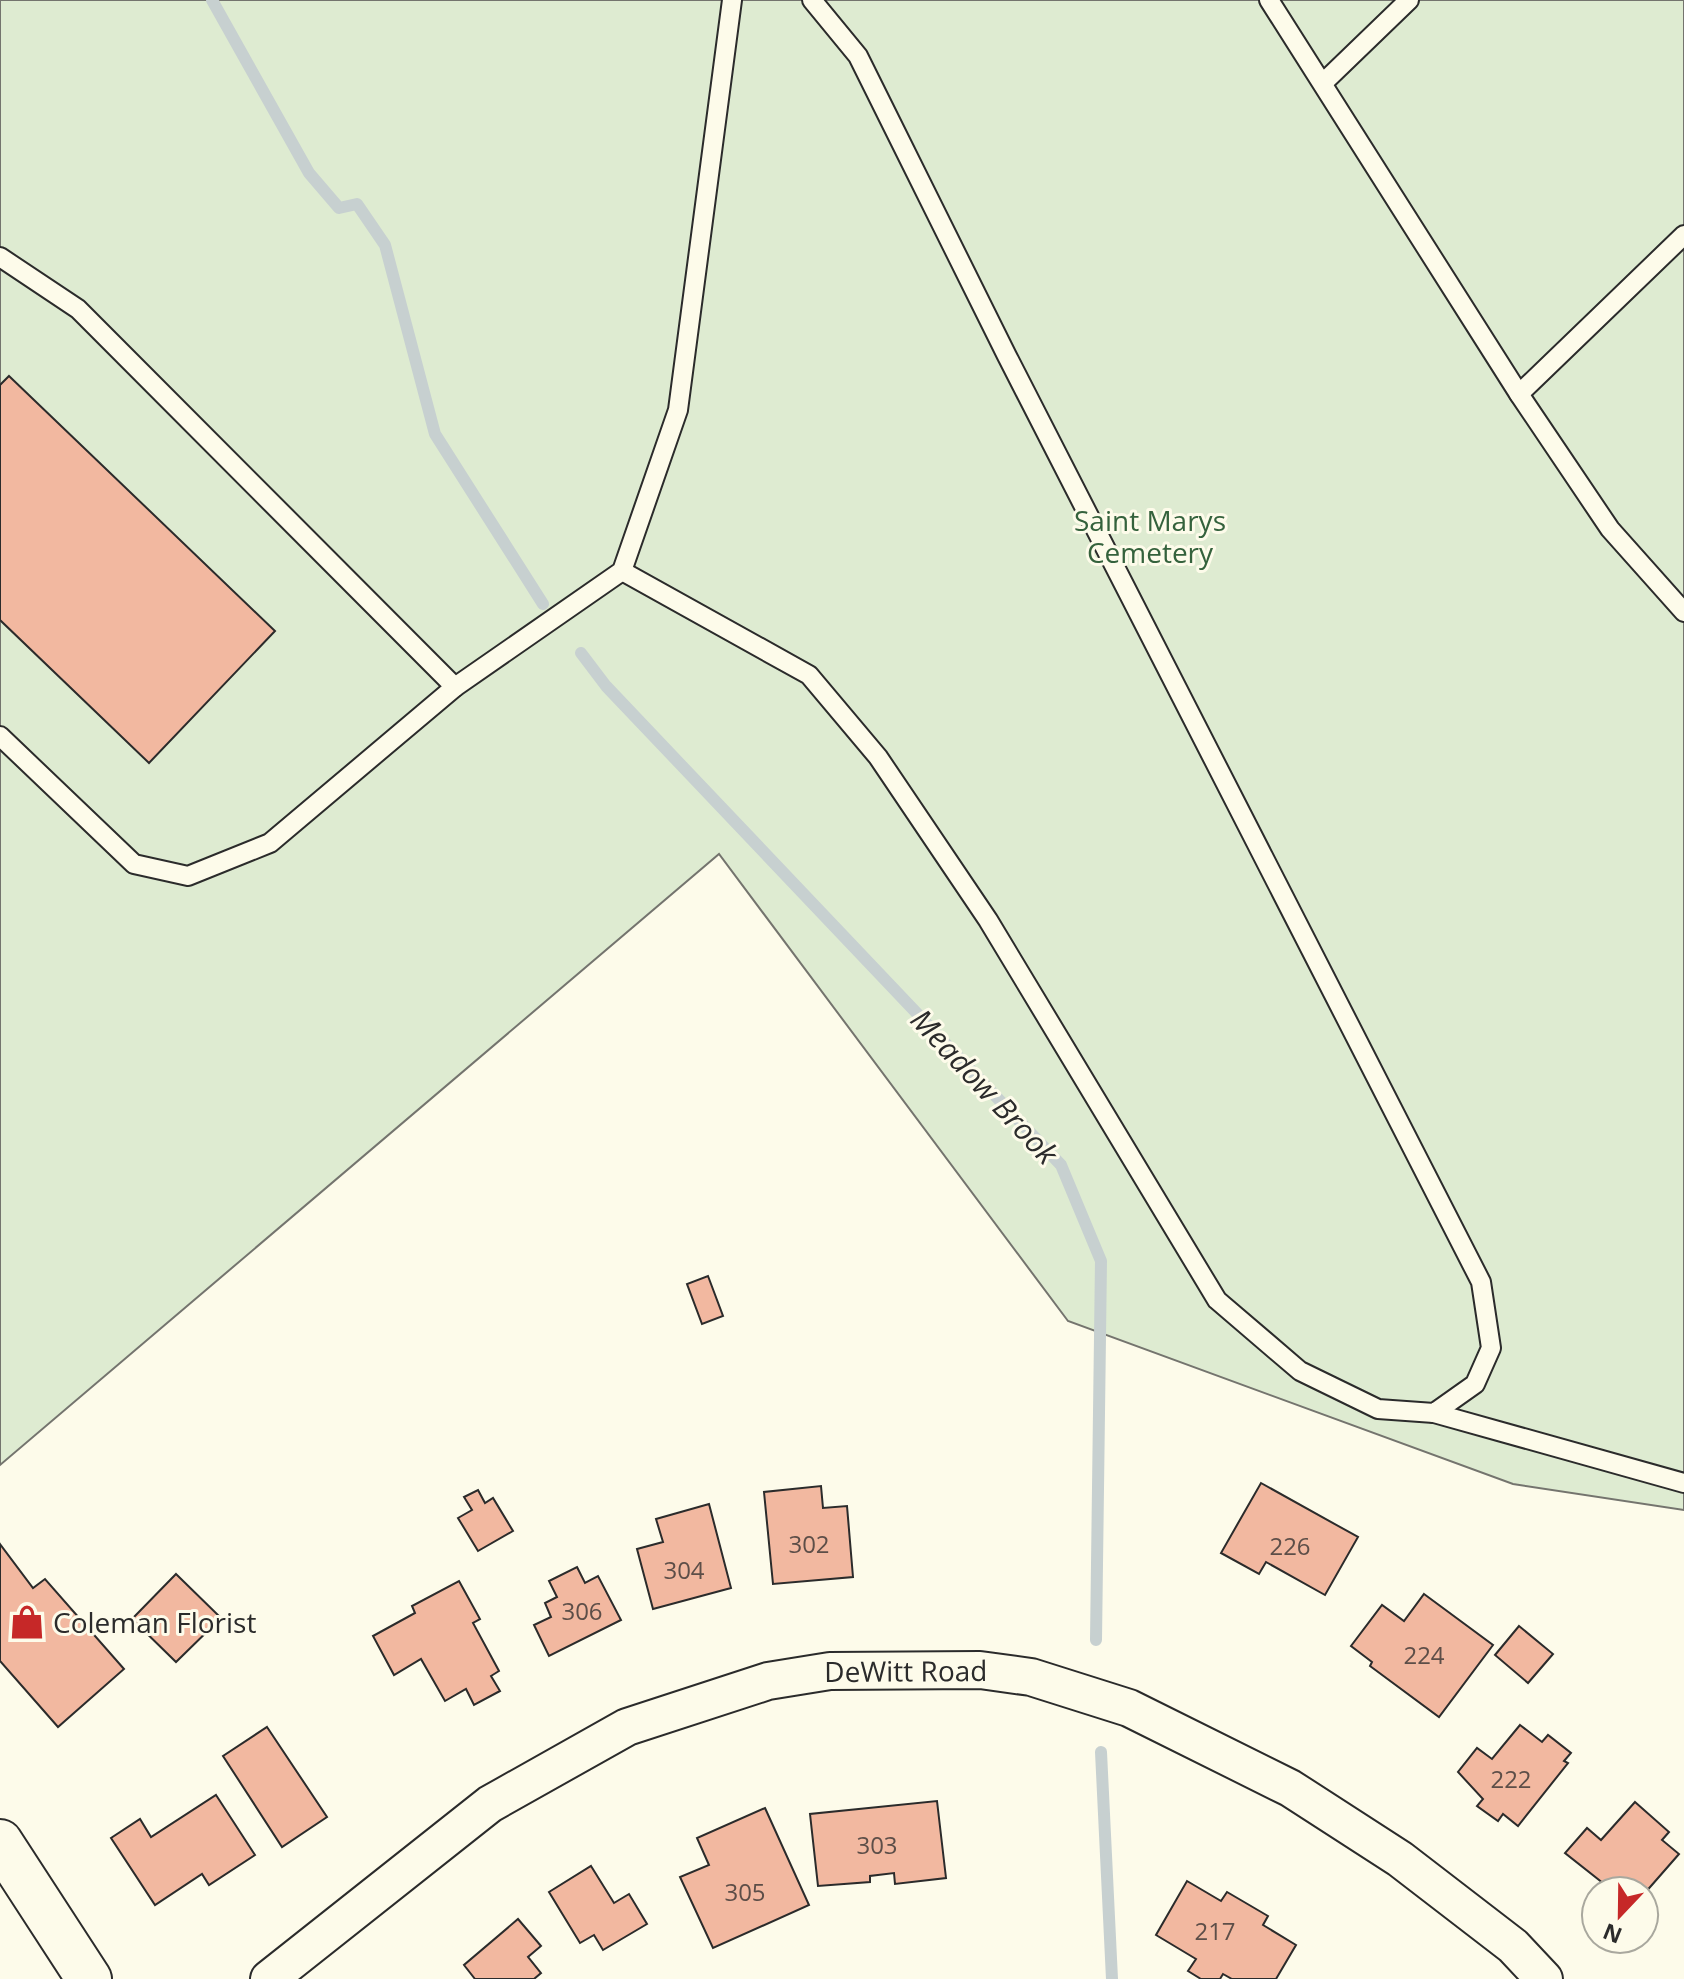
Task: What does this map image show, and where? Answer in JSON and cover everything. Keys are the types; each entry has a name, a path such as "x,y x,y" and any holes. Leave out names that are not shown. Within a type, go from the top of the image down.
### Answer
{"main road":[{"path":"0,1842 89,1979"}],"street":[{"name":"DeWitt Road","path":"269,1979 490,1804 627,1727 768,1681 830,1671 980,1670 1070,1687 1129,1708 1290,1788 1400,1859 1513,1946 1544,1979"}],"lane":[{"path":"0,736 134,864 188,876 270,843 455,687 622,571 678,410 732,0"},
{"path":"812,0 858,56 1007,356 1481,1282 1491,1348 1475,1384 1434,1413"},
{"path":"1269,0 1519,394 1610,529 1684,612"},
{"path":"1323,83 1409,0"},
{"path":"1519,394 1684,235"},
{"path":"0,257 78,309 455,687"},
{"path":"622,571 809,675 878,757 988,920 1217,1300 1300,1371 1378,1409 1434,1413 1684,1483"}],"green space":[{"name":"Saint Marys Cemetery","path":"0,0 1684,0 1684,1510 1513,1484 1068,1321 719,854 0,1465"}],"building":[{"path":"9,376 275,631 149,763 0,620 0,385"},
{"path":"708,1276 723,1316 702,1324 687,1284"},
{"path":"1261,1483 1358,1537 1325,1595 1266,1562 1259,1574 1221,1553"},
{"path":"821,1486 823,1508 847,1506 853,1577 773,1584 764,1492"},
{"path":"478,1490 485,1503 493,1498 513,1531 478,1551 458,1518 472,1510 464,1497"},
{"path":"709,1504 731,1588 653,1609 637,1549 663,1542 656,1519"},
{"path":"0,1544 33,1588 45,1579 124,1669 58,1727 0,1661"},
{"path":"577,1567 585,1583 598,1576 621,1620 549,1656 534,1625 551,1617 545,1603 557,1597 549,1581"},
{"path":"176,1574 221,1618 176,1662 132,1619"},
{"path":"459,1581 480,1619 473,1623 499,1671 491,1676 500,1691 474,1705 466,1689 445,1701 421,1659 394,1675 373,1636 415,1613 412,1606"},
{"path":"1424,1594 1493,1645 1439,1717 1370,1666 1372,1662 1351,1646 1382,1605 1404,1621"},
{"path":"1519,1626 1553,1654 1528,1683 1495,1655"},
{"path":"1520,1725 1542,1742 1548,1735 1571,1753 1564,1761 1568,1763 1518,1826 1503,1814 1498,1821 1477,1806 1483,1799 1458,1772 1477,1748 1492,1759"},
{"path":"267,1727 327,1817 282,1847 223,1756"},
{"path":"216,1795 255,1855 209,1885 202,1874 155,1905 111,1838 140,1819 151,1837"},
{"path":"937,1801 946,1878 895,1884 894,1873 870,1876 870,1882 818,1886 810,1814"},
{"path":"1635,1802 1669,1832 1662,1840 1679,1854 1660,1876 1593,1875 1565,1853 1587,1828 1601,1840"},
{"path":"765,1808 809,1905 713,1948 680,1877 709,1865 697,1838"},
{"path":"591,1866 614,1903 629,1894 647,1924 603,1950 594,1935 580,1943 549,1892"},
{"path":"1187,1881 1221,1901 1227,1892 1268,1916 1263,1925 1296,1945 1276,1979 1232,1979 1223,1974 1220,1979 1201,1979 1188,1971 1196,1959 1156,1935"},
{"path":"518,1919 541,1946 528,1957 541,1973 534,1979 475,1979 464,1965"}],"waterway":[{"name":"Meadow Brook","path":"212,0 309,173 339,208 357,204 385,245 435,434 543,604"},
{"name":"Meadow Brook","path":"581,653 606,686 1061,1165 1101,1261 1096,1640"},
{"name":"Meadow Brook","path":"1101,1752 1112,1979"}],"place":[{"name":"Coleman Florist","path":"27,1622"}]}
